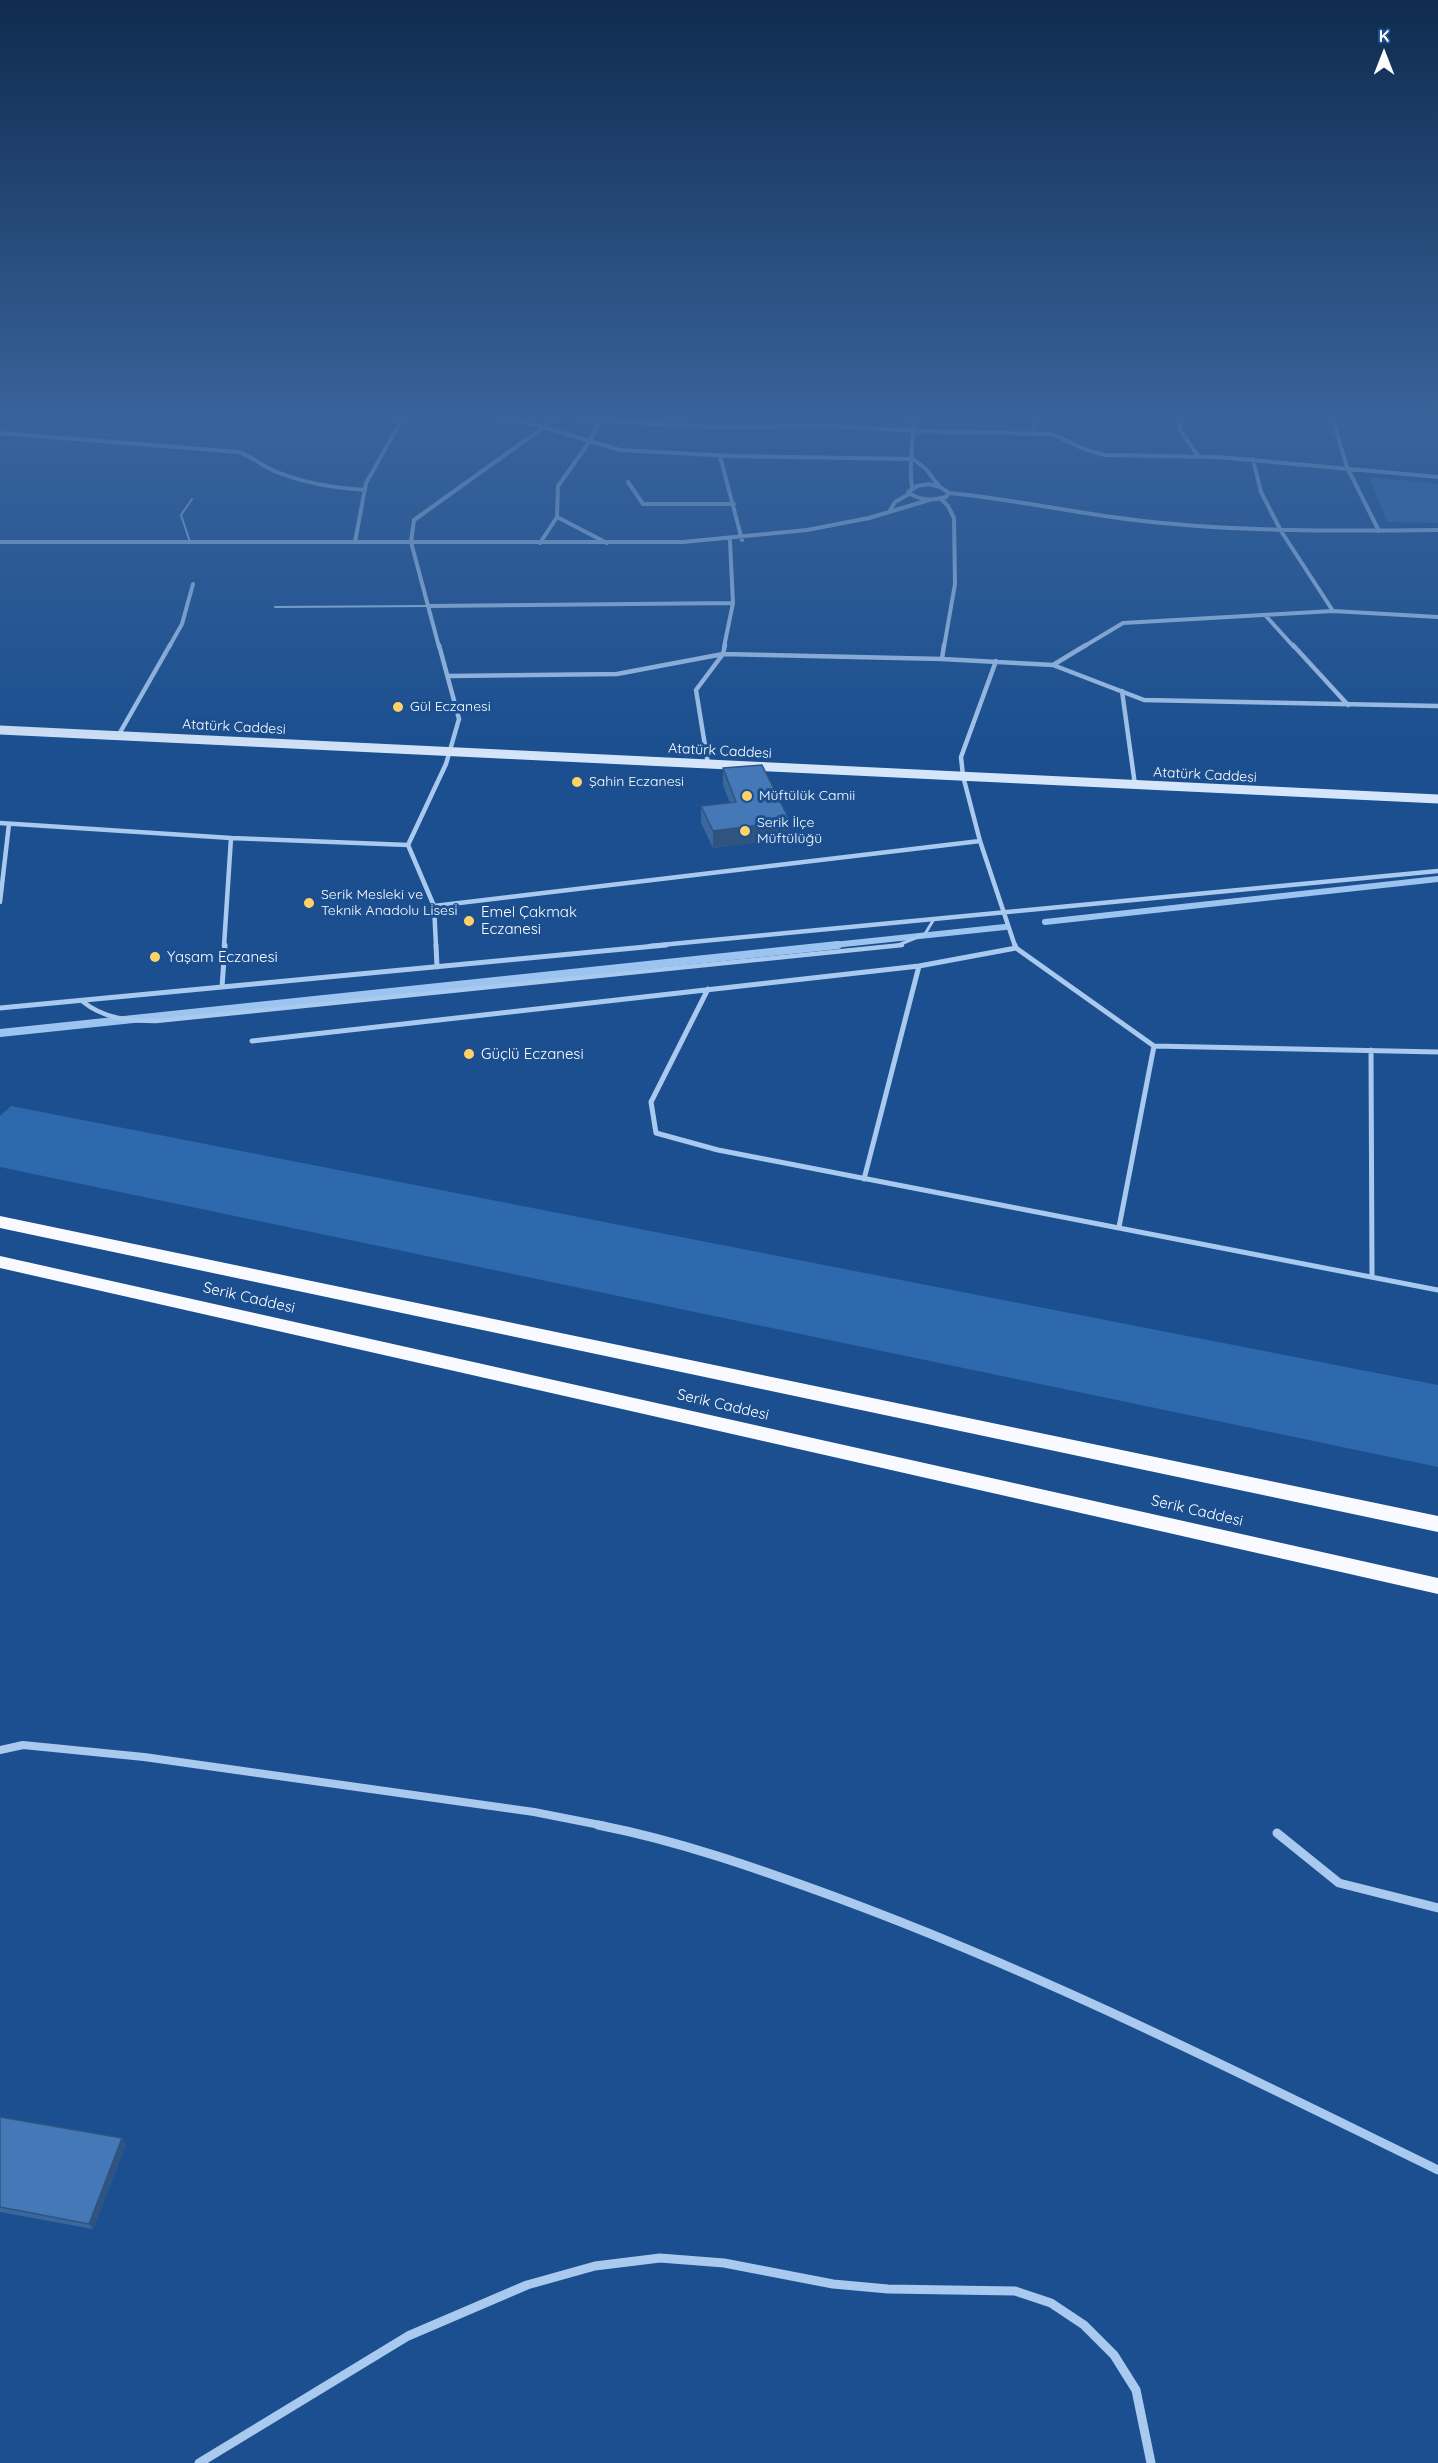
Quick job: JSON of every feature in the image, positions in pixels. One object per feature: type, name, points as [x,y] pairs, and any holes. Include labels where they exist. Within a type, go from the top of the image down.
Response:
[{"type":"highway","points":[[0,1210],[54,1234]]},
{"type":"highway","name":"Serik Caddesi","points":[[0,1222],[1438,1524]]},
{"type":"highway","name":"Serik Caddesi","points":[[0,1262],[1438,1586]]},
{"type":"highway","points":[[0,1268],[27,1268]]},
{"type":"main road","name":"Atatürk Caddesi","points":[[0,730],[1438,799]]},
{"type":"street","points":[[355,542],[358,529]]},
{"type":"street","points":[[413,529],[411,542],[459,719],[451,751],[408,845],[434,906],[437,967]]},
{"type":"street","points":[[540,543],[549,529]]},
{"type":"street","points":[[579,529],[609,544]]},
{"type":"street","points":[[740,529],[742,540]]},
{"type":"street","points":[[0,542],[609,544],[730,541],[817,529]]},
{"type":"street","points":[[942,659],[955,584],[954,529]]},
{"type":"street","points":[[1255,529],[1281,531],[1438,530]]},
{"type":"street","points":[[1281,531],[1333,611]]},
{"type":"street","points":[[708,764],[696,690],[723,654],[733,603],[730,541]]},
{"type":"street","points":[[118,736],[182,624],[194,584]]},
{"type":"street","points":[[428,606],[733,603]]},
{"type":"street","points":[[1053,665],[1123,623],[1333,611],[1438,617]]},
{"type":"street","points":[[1265,615],[1348,705]]},
{"type":"street","points":[[448,676],[616,674],[723,654],[942,659],[1053,665],[1144,700],[1438,706]]},
{"type":"street","points":[[996,661],[961,757],[963,776],[980,841],[1006,912],[1016,948],[1154,1046],[1438,1052]]},
{"type":"street","points":[[1122,691],[1135,785]]},
{"type":"street","points":[[0,823],[231,838],[408,845]]},
{"type":"street","points":[[0,902],[9,824]]},
{"type":"street","points":[[222,987],[231,838]]},
{"type":"street","points":[[434,906],[980,841]]},
{"type":"street","points":[[0,1008],[1438,871]]},
{"type":"street","points":[[252,1041],[919,966],[1016,948]]},
{"type":"street","points":[[864,1179],[919,966]]},
{"type":"street","points":[[708,988],[651,1102],[656,1133],[718,1150],[1372,1275],[1438,1290]]},
{"type":"street","points":[[1119,1227],[1154,1046]]},
{"type":"street","points":[[1371,1050],[1372,1275]]},
{"type":"street","points":[[0,1750],[23,1745],[144,1757],[534,1812],[650,1836],[750,1866],[922,1929],[1136,2023],[1438,2170]]},
{"type":"street","points":[[1277,1833],[1339,1883],[1438,1908]]},
{"type":"street","points":[[199,2463],[408,2336],[527,2285],[595,2266],[660,2258],[724,2263],[833,2284],[888,2289],[1015,2291],[1051,2303],[1084,2325],[1114,2355],[1136,2390],[1152,2463]]},
{"type":"lane","points":[[186,529],[190,542]]},
{"type":"lane","points":[[275,607],[428,606]]},
{"type":"lane","points":[[82,1001],[96,1011],[120,1019],[156,1021],[897,946],[925,935],[933,925],[934,919]]},
{"type":"shaded area","points":[[11,1106],[1438,1385],[1438,1467],[0,1167],[0,1116]]},
{"type":"building","points":[[762,765],[790,821],[713,831],[701,806],[736,802],[723,768]]},
{"type":"building","points":[[0,2117],[122,2138],[89,2224],[0,2207]]},
{"type":"waterway","points":[[1045,922],[1438,879]]},
{"type":"waterway","points":[[824,946],[1005,927]]},
{"type":"waterway","points":[[0,1033],[838,945]]},
{"type":"place","name":"Gül Eczanesi","points":[[398,707]]},
{"type":"place","name":"Şahin Eczanesi","points":[[577,782]]},
{"type":"place","name":"Müftülük Camii","points":[[747,796]]},
{"type":"place","name":"Serik İlçe Müftülüğü","points":[[745,831]]},
{"type":"place","name":"Serik Mesleki ve Teknik Anadolu Lisesi","points":[[309,903]]},
{"type":"place","name":"Emel Çakmak Eczanesi","points":[[469,921]]},
{"type":"place","name":"Yaşam Eczanesi","points":[[155,957]]},
{"type":"place","name":"Güçlü Eczanesi","points":[[469,1054]]}]
